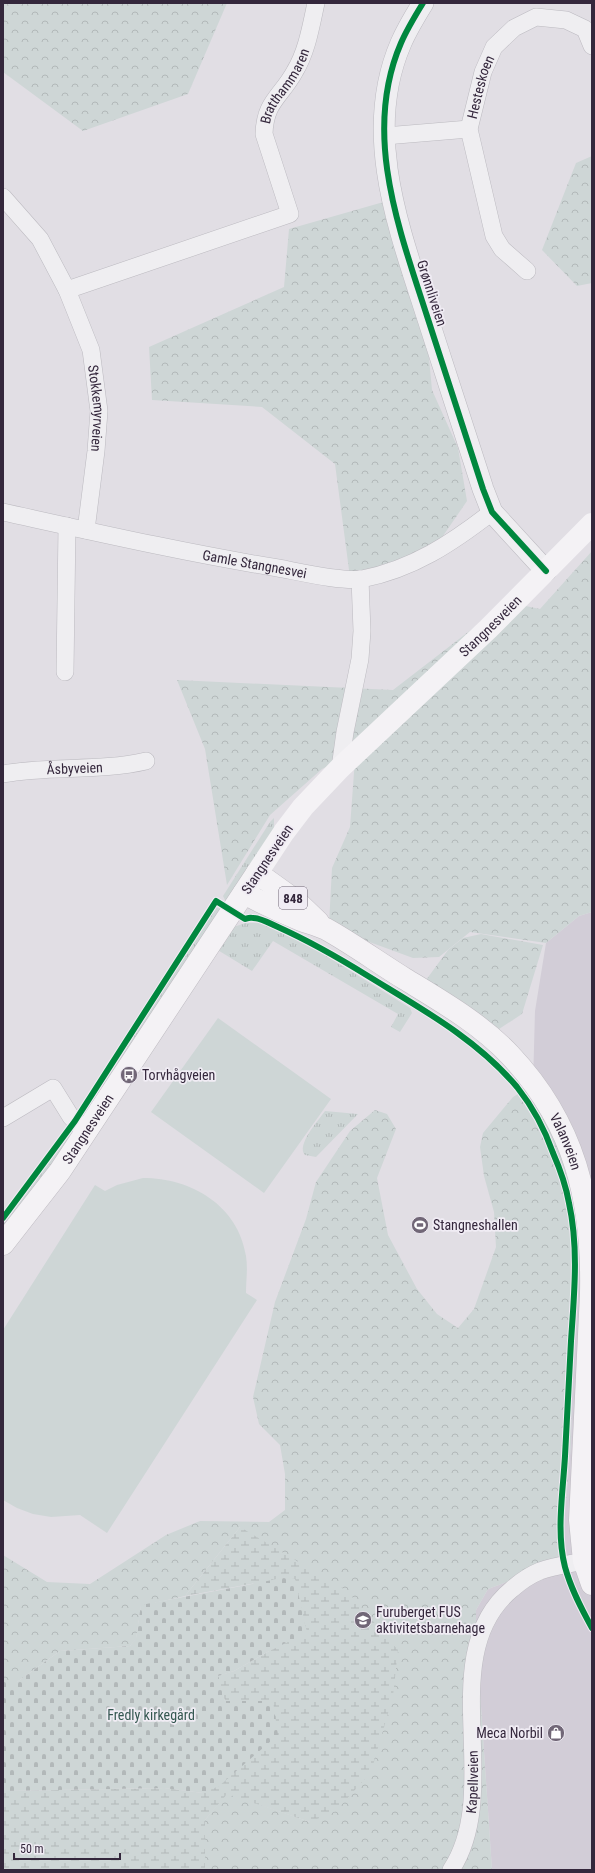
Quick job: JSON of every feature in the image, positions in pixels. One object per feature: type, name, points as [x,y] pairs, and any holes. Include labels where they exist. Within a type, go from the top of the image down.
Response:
[{"type":"main road","name":"Stangnesveien","points":[[3,1244],[60,1171],[284,832],[303,807],[340,768],[488,629],[592,524]]},
{"type":"main road","name":"Valanveien","points":[[256,874],[296,901],[325,929]]},
{"type":"main road","name":"Valanveien","points":[[244,893],[271,907],[325,929],[473,1023],[510,1054],[530,1078],[548,1105],[564,1134],[577,1166],[585,1197],[590,1229],[592,1261],[580,1520],[584,1561],[592,1584]]},
{"type":"street","name":"Bratthammaren","points":[[67,290],[290,214],[264,134],[265,120],[268,110],[296,71],[310,32],[316,3]]},
{"type":"street","name":"Grønnliveien","points":[[423,3],[401,42],[390,76],[386,101],[384,136],[387,174],[398,225],[483,489],[492,512],[546,571]]},
{"type":"street","name":"Hesteskoen","points":[[528,271],[502,249],[494,236],[469,129],[483,72],[494,46],[514,28],[536,17],[566,20],[584,29],[592,46]]},
{"type":"street","name":"Hesteskoen","points":[[384,136],[469,129]]},
{"type":"street","name":"Stokkemyrveien","points":[[5,203],[40,239],[67,290],[91,350],[99,410],[96,451],[86,530]]},
{"type":"street","name":"Gamle Stangnesvei","points":[[3,512],[267,566],[330,577],[360,579],[393,572],[422,559],[456,540],[492,512]]},
{"type":"street","points":[[65,672],[67,526]]},
{"type":"street","points":[[340,768],[345,732],[360,659],[362,631],[360,579]]},
{"type":"street","name":"Åsbyveien","points":[[3,774],[43,770],[124,766],[146,761]]},
{"type":"street","points":[[3,1118],[53,1088],[72,1117],[86,1132]]},
{"type":"street","name":"Kapellveien","points":[[451,1870],[457,1861],[471,1815],[473,1788],[472,1698],[474,1663],[478,1642],[486,1619],[503,1596],[520,1582],[540,1572],[584,1561]]},
{"type":"shaded area","points":[[592,912],[592,1870],[492,1870],[476,1632],[476,1610],[488,1589],[536,1571],[556,1569],[565,1513],[571,1444],[574,1297],[572,1231],[566,1165],[533,1085],[535,1011],[546,943],[579,916]]},
{"type":"green space","points":[[3,3],[227,3],[188,94],[83,131],[3,72]]},
{"type":"green space","points":[[592,156],[592,283],[577,286],[542,250],[576,163]]},
{"type":"green space","points":[[387,201],[427,337],[432,390],[458,448],[467,501],[434,549],[351,585],[335,464],[262,407],[152,400],[149,347],[284,287],[289,229]]},
{"type":"green space","points":[[592,551],[592,912],[579,916],[546,943],[470,932],[439,957],[413,958],[334,929],[329,924],[332,868],[350,827],[355,759],[344,758],[322,769],[270,815],[227,885],[205,749],[177,680],[393,690],[507,602],[540,609]]},
{"type":"green space","points":[[274,818],[274,830],[227,901],[225,900],[223,896]]},
{"type":"green space","points":[[216,907],[220,909],[104,1087],[103,1082]]},
{"type":"green space","points":[[246,923],[259,923],[309,945],[410,1008],[412,1013],[400,1032],[391,1027],[398,1014],[273,941],[252,971],[216,949],[230,928]]},
{"type":"green space","points":[[481,934],[543,945],[522,1014],[499,1029],[464,1003],[426,980],[448,950],[463,938]]},
{"type":"green space","points":[[218,1018],[331,1099],[264,1193],[151,1112]]},
{"type":"green space","points":[[533,1085],[566,1165],[572,1231],[574,1297],[571,1444],[565,1513],[556,1569],[536,1571],[488,1589],[476,1610],[476,1632],[492,1870],[205,1870],[205,1820],[227,1793],[310,1822],[240,1527],[185,1596],[141,1606],[136,1639],[130,1646],[60,1651],[17,1682],[3,1682],[3,1555],[47,1582],[90,1584],[166,1535],[200,1521],[269,1522],[285,1510],[285,1474],[280,1445],[259,1424],[253,1397],[275,1302],[306,1219],[316,1182],[350,1131],[375,1110],[387,1114],[396,1129],[377,1178],[388,1235],[417,1289],[437,1314],[458,1328],[474,1309],[496,1247],[494,1212],[484,1176],[480,1147],[483,1133],[513,1097]]},
{"type":"green space","points":[[325,1111],[358,1114],[316,1157],[305,1155],[303,1145],[309,1133]]},
{"type":"green space","points":[[70,1134],[70,1138],[3,1232],[3,1223]]},
{"type":"green space","points":[[143,1178],[161,1179],[195,1189],[210,1198],[223,1209],[233,1222],[241,1238],[246,1256],[246,1293],[257,1300],[107,1533],[80,1515],[51,1517],[33,1514],[17,1508],[3,1500],[3,1330],[95,1185],[105,1191],[117,1185]]},
{"type":"green space","points":[[240,1527],[347,1591],[398,1650],[393,1696],[371,1772],[336,1811],[310,1822],[227,1794],[205,1820],[205,1870],[3,1870],[3,1791],[165,1788],[203,1793],[225,1701],[217,1676],[234,1671],[271,1650],[307,1633],[295,1579],[283,1578],[185,1596]]},
{"type":"green space","name":"Fredly kirkegård","points":[[283,1578],[295,1579],[307,1633],[271,1650],[234,1671],[218,1676],[225,1701],[273,1701],[278,1735],[219,1786],[203,1793],[164,1788],[3,1791],[3,1682],[17,1682],[60,1651],[130,1646],[136,1638],[141,1605]]},
{"type":"cycle path","points":[[423,3],[401,43],[390,77],[385,111],[385,146],[389,181],[396,215],[416,283],[483,489],[492,512],[546,571]]},
{"type":"cycle path","points":[[3,1218],[75,1121],[216,901],[245,919],[256,918],[263,920],[290,932],[335,956],[408,1000],[466,1039],[501,1070],[523,1094],[538,1118],[560,1171],[566,1190],[574,1237],[575,1272],[561,1512],[561,1540],[562,1554],[570,1583],[592,1628]]},
{"type":"place","name":"Torvhågveien","points":[[129,1075]]},
{"type":"place","name":"Stangneshallen","points":[[420,1225]]},
{"type":"place","name":"Furuberget FUS aktivitetsbarnehage","points":[[363,1620]]},
{"type":"place","name":"Meca Norbil","points":[[556,1733]]}]
